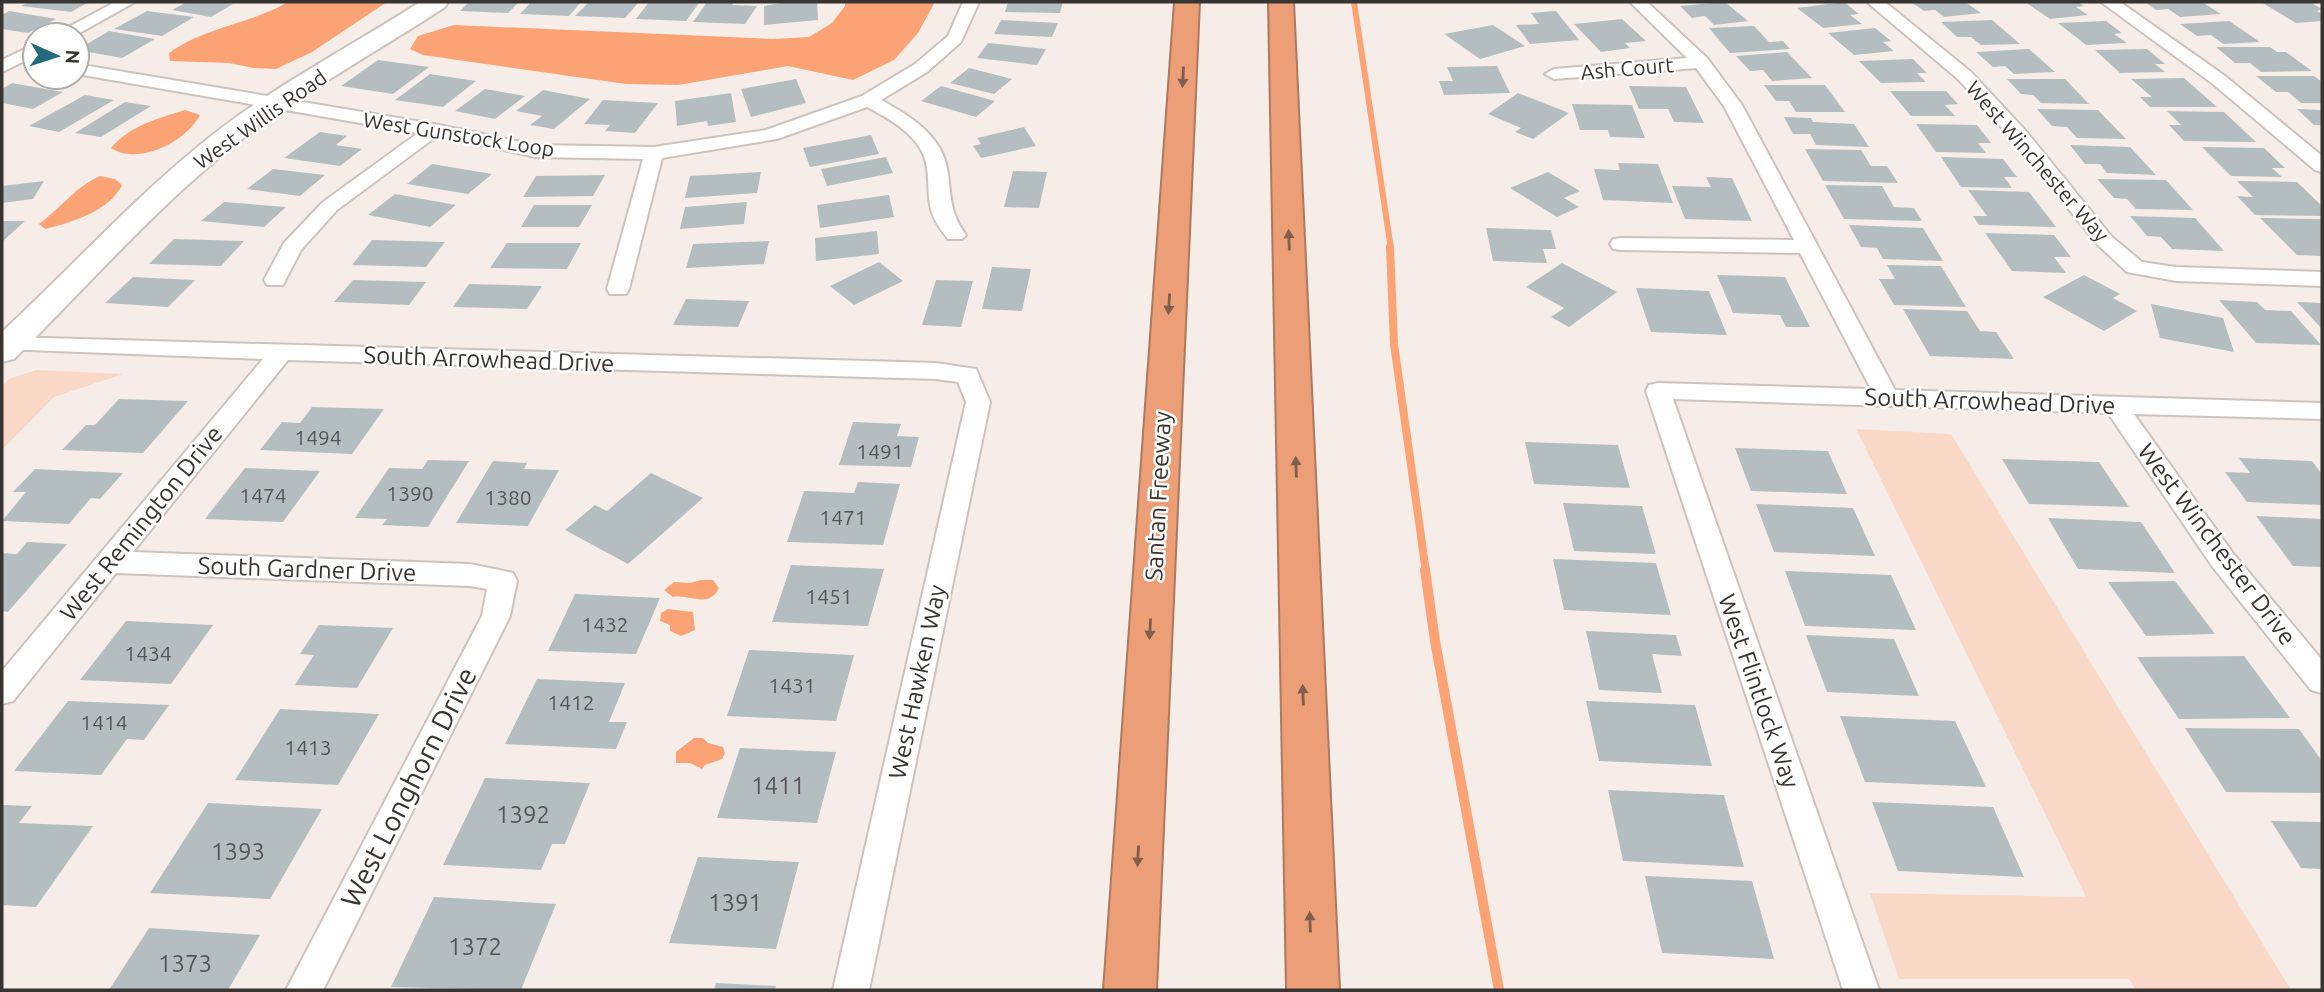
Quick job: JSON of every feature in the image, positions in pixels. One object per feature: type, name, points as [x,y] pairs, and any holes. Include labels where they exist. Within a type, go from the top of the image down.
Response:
[{"type":"highway","points":[[1281,2],[1312,990]]},
{"type":"highway","points":[[1283,51],[1290,2]]},
{"type":"highway","name":"Santan Freeway","points":[[1128,990],[1135,919],[1187,4]]},
{"type":"street","points":[[90,21],[127,2]]},
{"type":"street","name":"West Willis Road","points":[[6,347],[179,177],[226,138],[274,104],[436,2]]},
{"type":"street","name":"West Gunstock Loop","points":[[91,71],[433,130],[536,151],[654,153],[769,135],[868,100],[921,68],[955,38],[971,2]]},
{"type":"street","points":[[1638,2],[1701,62],[1733,105],[1887,397]]},
{"type":"street","name":"West Winchester Way","points":[[1875,2],[1965,76],[2018,134],[2105,241],[2136,267],[2176,274],[2322,279]]},
{"type":"street","points":[[2109,2],[2197,61],[2285,132],[2322,166]]},
{"type":"street","name":"Ash Court","points":[[1554,74],[1701,62]]},
{"type":"street","points":[[868,100],[902,118],[923,141],[936,164],[940,215],[955,235]]},
{"type":"street","points":[[275,280],[292,248],[330,206],[433,130]]},
{"type":"street","points":[[618,289],[654,153]]},
{"type":"street","points":[[1621,244],[1808,247]]},
{"type":"street","name":"South Arrowhead Drive","points":[[6,347],[936,371],[968,375]]},
{"type":"street","name":"West Remington Drive","points":[[2,692],[281,353]]},
{"type":"street","name":"West Hawken Way","points":[[851,990],[978,402],[968,375]]},
{"type":"street","name":"South Arrowhead Drive","points":[[1658,391],[2322,411]]},
{"type":"street","name":"West Flintlock Way","points":[[1658,391],[1861,990]]},
{"type":"street","name":"West Winchester Drive","points":[[2115,405],[2222,559],[2322,681]]},
{"type":"street","name":"South Gardner Drive","points":[[110,562],[470,575],[503,581]]},
{"type":"street","name":"West Longhorn Drive","points":[[304,990],[496,615],[503,581]]},
{"type":"shaded area","points":[[288,2],[387,2],[312,52],[276,69],[229,63],[170,61],[169,53],[197,37],[258,16]]},
{"type":"shaded area","points":[[845,2],[935,2],[918,33],[894,60],[853,80],[788,66],[678,85],[626,84],[423,55],[410,49],[418,36],[454,25],[773,39],[809,37],[832,23],[845,6]]},
{"type":"shaded area","points":[[185,110],[200,115],[184,134],[173,142],[147,153],[122,153],[111,148],[135,128]]},
{"type":"shaded area","points":[[100,176],[115,179],[122,185],[108,202],[88,215],[66,223],[45,229],[39,224],[83,186]]},
{"type":"shaded area","points":[[36,370],[123,374],[54,397],[2,450],[2,386],[9,379]]},
{"type":"shaded area","points":[[1856,429],[1951,434],[2291,990],[2136,990],[2129,979],[1899,979],[1870,893],[2086,897]]},
{"type":"shaded area","points":[[713,580],[719,588],[710,598],[673,597],[664,590],[674,582],[690,583]]},
{"type":"shaded area","points":[[668,609],[693,612],[695,630],[681,636],[670,631],[670,625],[660,621],[661,613]]},
{"type":"shaded area","points":[[694,738],[703,738],[708,743],[723,747],[725,753],[722,759],[705,765],[702,769],[690,763],[676,763],[676,752]]},
{"type":"building","points":[[29,2],[89,2],[71,12],[21,6]]},
{"type":"building","points":[[187,2],[233,4],[211,17],[172,10]]},
{"type":"building","points":[[469,2],[519,2],[508,13],[460,11]]},
{"type":"building","points":[[531,2],[581,2],[569,16],[520,14]]},
{"type":"building","points":[[589,2],[639,2],[625,18],[575,16]]},
{"type":"building","points":[[649,2],[699,3],[686,21],[636,19]]},
{"type":"building","points":[[707,2],[735,2],[732,5],[757,6],[745,24],[693,22]]},
{"type":"building","points":[[787,2],[817,2],[818,20],[764,25],[764,6]]},
{"type":"building","points":[[1008,2],[1063,2],[1060,13],[1005,12]]},
{"type":"building","points":[[1725,2],[1748,21],[1714,25],[1705,16],[1692,18],[1680,6]]},
{"type":"building","points":[[1844,2],[1859,14],[1850,15],[1862,24],[1823,28],[1797,8]]},
{"type":"building","points":[[1911,2],[1965,2],[1981,13],[1944,17],[1935,10],[1924,11]]},
{"type":"building","points":[[2025,2],[2078,2],[2084,6],[2076,7],[2088,15],[2050,19]]},
{"type":"building","points":[[2145,2],[2202,2],[2221,14],[2180,17],[2168,9],[2156,10]]},
{"type":"building","points":[[2261,2],[2310,2],[2322,9],[2317,11],[2322,14],[2322,21],[2296,23]]},
{"type":"building","points":[[9,11],[56,19],[21,21],[21,32],[2,29],[2,15]]},
{"type":"building","points":[[147,11],[194,17],[162,36],[114,29]]},
{"type":"building","points":[[1556,11],[1579,40],[1530,44],[1516,25],[1539,24],[1531,13]]},
{"type":"building","points":[[1622,19],[1646,41],[1625,43],[1630,48],[1601,52],[1574,24]]},
{"type":"building","points":[[1001,20],[1058,23],[1052,37],[994,34]]},
{"type":"building","points":[[1992,20],[2020,44],[1981,45],[1971,37],[1957,37],[1941,22]]},
{"type":"building","points":[[2106,21],[2122,33],[2114,34],[2127,43],[2086,45],[2058,23]]},
{"type":"building","points":[[2229,21],[2260,42],[2223,44],[2211,35],[2197,36],[2180,24]]},
{"type":"building","points":[[1493,25],[1525,46],[1480,59],[1444,34]]},
{"type":"building","points":[[1754,26],[1769,42],[1783,41],[1790,49],[1730,53],[1709,28]]},
{"type":"building","points":[[1875,28],[1891,41],[1883,42],[1894,51],[1854,55],[1828,33]]},
{"type":"building","points":[[109,31],[155,39],[122,58],[91,52],[91,42]]},
{"type":"building","points":[[988,43],[1046,49],[1037,65],[977,58]]},
{"type":"building","points":[[2216,47],[2270,47],[2277,52],[2286,52],[2312,71],[2261,72],[2250,63],[2235,63]]},
{"type":"building","points":[[2029,49],[2055,72],[2014,74],[2005,66],[1993,67],[1976,52]]},
{"type":"building","points":[[2147,49],[2165,64],[2155,64],[2165,72],[2120,73],[2095,50]]},
{"type":"building","points":[[1787,52],[1812,78],[1772,81],[1763,70],[1750,71],[1736,56]]},
{"type":"building","points":[[1913,59],[1927,73],[1917,73],[1926,82],[1881,83],[1859,61]]},
{"type":"building","points":[[378,60],[429,67],[393,94],[341,86]]},
{"type":"building","points":[[1497,66],[1510,93],[1444,95],[1439,81],[1453,81],[1447,67]]},
{"type":"building","points":[[969,68],[1012,79],[994,94],[950,83]]},
{"type":"building","points":[[430,74],[476,81],[443,107],[395,100]]},
{"type":"building","points":[[2256,76],[2314,76],[2322,82],[2322,103],[2301,103],[2288,92],[2276,92]]},
{"type":"building","points":[[2184,78],[2217,107],[2150,107],[2140,97],[2152,97],[2131,79]]},
{"type":"building","points":[[796,79],[806,103],[751,117],[741,89]]},
{"type":"building","points":[[2007,79],[2065,79],[2089,104],[2041,103],[2033,95],[2021,94]]},
{"type":"building","points":[[12,83],[21,85],[21,91],[63,92],[33,109],[2,103],[2,89]]},
{"type":"building","points":[[1764,85],[1825,85],[1845,112],[1796,112],[1789,101],[1776,101]]},
{"type":"building","points":[[941,86],[995,101],[976,117],[921,101]]},
{"type":"building","points":[[1629,86],[1686,87],[1704,123],[1674,122],[1668,109],[1639,109]]},
{"type":"building","points":[[485,89],[525,96],[495,119],[455,111]]},
{"type":"building","points":[[543,90],[590,99],[554,129],[530,125],[542,116],[516,111]]},
{"type":"building","points":[[1890,91],[1946,91],[1958,104],[1945,105],[1955,116],[1911,116]]},
{"type":"building","points":[[731,93],[736,122],[708,126],[707,121],[677,126],[675,101]]},
{"type":"building","points":[[1518,93],[1569,113],[1533,139],[1515,132],[1521,128],[1488,114]]},
{"type":"building","points":[[85,95],[114,100],[59,132],[29,126]]},
{"type":"building","points":[[603,100],[658,103],[635,133],[605,131],[610,125],[584,124]]},
{"type":"building","points":[[125,102],[151,106],[101,137],[75,133]]},
{"type":"building","points":[[1572,104],[1632,105],[1645,138],[1610,137],[1608,130],[1580,130]]},
{"type":"building","points":[[2037,109],[2098,110],[2126,139],[2077,138],[2067,127],[2052,126]]},
{"type":"building","points":[[2297,109],[2322,110],[2322,125],[2314,125]]},
{"type":"building","points":[[2167,111],[2224,112],[2256,142],[2184,141],[2169,125],[2181,125]]},
{"type":"building","points":[[1784,117],[1854,124],[1869,147],[1816,145],[1810,134],[1793,134]]},
{"type":"building","points":[[1916,124],[1977,125],[1991,143],[1978,143],[1986,153],[1936,152]]},
{"type":"building","points":[[1024,127],[1036,146],[981,158],[973,146],[981,144],[977,138]]},
{"type":"building","points":[[320,132],[347,136],[336,145],[362,149],[340,166],[284,158]]},
{"type":"building","points":[[871,135],[879,154],[810,167],[803,148]]},
{"type":"building","points":[[2070,145],[2130,147],[2156,175],[2107,173],[2100,164],[2085,164]]},
{"type":"building","points":[[2202,147],[2264,148],[2285,168],[2272,168],[2282,177],[2231,176]]},
{"type":"building","points":[[1805,149],[1861,150],[1871,166],[1887,166],[1898,183],[1823,181]]},
{"type":"building","points":[[886,157],[893,173],[827,186],[821,169]]},
{"type":"building","points":[[1941,157],[2003,159],[2017,177],[2004,177],[2012,188],[1961,187]]},
{"type":"building","points":[[1618,163],[1658,164],[1673,203],[1603,200],[1594,169],[1620,170]]},
{"type":"building","points":[[432,164],[492,174],[468,194],[407,184]]},
{"type":"building","points":[[273,169],[325,175],[300,196],[247,189]]},
{"type":"building","points":[[1013,171],[1047,172],[1039,208],[1004,207]]},
{"type":"building","points":[[761,172],[757,193],[685,198],[690,176]]},
{"type":"building","points":[[1548,172],[1580,191],[1564,198],[1579,207],[1557,217],[1510,188]]},
{"type":"building","points":[[605,175],[593,196],[523,197],[536,176]]},
{"type":"building","points":[[1706,177],[1732,178],[1752,221],[1685,219],[1672,186],[1711,187]]},
{"type":"building","points":[[2097,179],[2166,180],[2193,210],[2136,209],[2127,199],[2114,198]]},
{"type":"building","points":[[44,181],[33,199],[2,203],[2,186]]},
{"type":"building","points":[[2237,181],[2297,182],[2322,206],[2322,216],[2255,215],[2237,196],[2253,197]]},
{"type":"building","points":[[1825,185],[1882,186],[1894,207],[1914,208],[1922,221],[1844,219]]},
{"type":"building","points":[[1968,190],[2029,192],[2056,227],[1979,225],[1973,216],[1987,216]]},
{"type":"building","points":[[395,194],[456,205],[430,227],[368,215]]},
{"type":"building","points":[[889,195],[894,217],[820,228],[817,205]]},
{"type":"building","points":[[224,202],[286,207],[264,227],[201,221]]},
{"type":"building","points":[[747,202],[744,224],[680,229],[685,207]]},
{"type":"building","points":[[534,205],[592,205],[579,227],[521,227]]},
{"type":"building","points":[[2130,216],[2195,218],[2224,251],[2172,249],[2161,237],[2147,236]]},
{"type":"building","points":[[2260,218],[2322,219],[2322,256],[2297,255]]},
{"type":"building","points":[[2,221],[25,221],[2,242]]},
{"type":"building","points":[[1849,225],[1923,228],[1943,261],[1883,259],[1877,248],[1861,247]]},
{"type":"building","points":[[1486,228],[1551,230],[1556,249],[1543,249],[1547,263],[1493,261]]},
{"type":"building","points":[[877,231],[879,254],[816,261],[815,238]]},
{"type":"building","points":[[1985,233],[2054,235],[2071,257],[2054,257],[2066,273],[2012,271]]},
{"type":"building","points":[[174,239],[244,241],[221,266],[149,264]]},
{"type":"building","points":[[372,240],[445,242],[426,267],[352,265]]},
{"type":"building","points":[[769,241],[764,264],[686,268],[693,244]]},
{"type":"building","points":[[507,243],[581,243],[567,269],[490,268]]},
{"type":"building","points":[[879,262],[903,281],[854,305],[830,286]]},
{"type":"building","points":[[1562,263],[1617,292],[1569,327],[1551,317],[1564,308],[1526,287]]},
{"type":"building","points":[[1887,265],[1941,266],[1966,307],[1894,305],[1879,279],[1895,279]]},
{"type":"building","points":[[992,267],[1031,269],[1022,311],[982,309]]},
{"type":"building","points":[[1717,275],[1785,277],[1810,327],[1786,327],[1780,315],[1733,313]]},
{"type":"building","points":[[2084,275],[2120,294],[2113,298],[2137,311],[2104,331],[2043,297]]},
{"type":"building","points":[[133,277],[195,280],[168,307],[105,303]]},
{"type":"building","points":[[353,280],[426,282],[409,305],[334,302]]},
{"type":"building","points":[[936,280],[973,281],[961,327],[922,325]]},
{"type":"building","points":[[469,284],[542,286],[527,309],[453,307]]},
{"type":"building","points":[[1636,288],[1709,291],[1727,335],[1651,332]]},
{"type":"building","points":[[686,299],[749,301],[738,327],[673,325]]},
{"type":"building","points":[[2219,300],[2257,302],[2265,310],[2291,311],[2321,345],[2256,343]]},
{"type":"building","points":[[2297,302],[2322,303],[2322,329]]},
{"type":"building","points":[[2151,304],[2223,318],[2234,352],[2160,338]]},
{"type":"building","points":[[1903,309],[1967,311],[1980,331],[1996,332],[2014,359],[1930,356]]},
{"type":"building","points":[[119,399],[188,401],[143,453],[62,450],[86,425],[95,425]]},
{"type":"building","points":[[312,407],[384,409],[352,454],[260,450],[282,422],[300,423]]},
{"type":"building","points":[[853,422],[901,424],[897,436],[919,437],[911,467],[839,465]]},
{"type":"building","points":[[1525,442],[1618,445],[1630,488],[1534,484]]},
{"type":"building","points":[[1735,448],[1828,451],[1847,494],[1751,491]]},
{"type":"building","points":[[2239,458],[2312,461],[2322,474],[2322,505],[2247,502],[2225,472],[2250,473]]},
{"type":"building","points":[[2002,459],[2099,462],[2129,507],[2029,504]]},
{"type":"building","points":[[428,460],[469,461],[428,527],[382,525],[387,519],[355,518],[389,468],[422,469]]},
{"type":"building","points":[[493,461],[527,463],[524,469],[559,470],[528,526],[456,523]]},
{"type":"building","points":[[245,468],[320,471],[283,522],[205,519]]},
{"type":"building","points":[[35,469],[123,473],[100,499],[91,498],[69,524],[2,521],[26,492],[13,492]]},
{"type":"building","points":[[651,473],[703,498],[628,564],[565,530],[595,505],[607,511]]},
{"type":"building","points":[[858,482],[900,484],[883,545],[787,542],[804,491],[854,493]]},
{"type":"building","points":[[1563,503],[1642,506],[1656,554],[1574,551]]},
{"type":"building","points":[[1756,504],[1853,508],[1875,556],[1774,552]]},
{"type":"building","points":[[2256,516],[2322,519],[2322,567],[2293,566]]},
{"type":"building","points":[[2048,518],[2141,522],[2175,573],[2078,569]]},
{"type":"building","points":[[27,542],[67,544],[8,612],[2,611],[2,553],[17,554]]},
{"type":"building","points":[[1553,559],[1656,563],[1671,615],[1564,610]]},
{"type":"building","points":[[791,565],[884,569],[868,626],[772,622]]},
{"type":"building","points":[[1785,571],[1891,575],[1916,630],[1805,626]]},
{"type":"building","points":[[2175,581],[2215,634],[2146,636],[2108,582]]},
{"type":"building","points":[[575,594],[660,598],[636,654],[548,651]]},
{"type":"building","points":[[126,621],[213,625],[171,684],[80,680]]},
{"type":"building","points":[[319,625],[393,628],[357,688],[295,685],[314,655],[300,654]]},
{"type":"building","points":[[1586,631],[1676,635],[1682,656],[1652,654],[1662,693],[1599,690]]},
{"type":"building","points":[[1806,635],[1894,639],[1919,696],[1827,692]]},
{"type":"building","points":[[749,650],[854,655],[836,721],[727,716]]},
{"type":"building","points":[[2244,656],[2290,718],[2179,719],[2137,657]]},
{"type":"building","points":[[537,679],[625,683],[609,722],[627,722],[616,749],[505,744]]},
{"type":"building","points":[[68,701],[169,705],[144,740],[127,739],[101,775],[14,771]]},
{"type":"building","points":[[1586,701],[1695,705],[1712,766],[1599,761]]},
{"type":"building","points":[[280,709],[379,714],[338,785],[235,780]]},
{"type":"building","points":[[1840,716],[1955,721],[1986,787],[1865,782]]},
{"type":"building","points":[[2185,728],[2299,729],[2322,761],[2322,793],[2226,792]]},
{"type":"building","points":[[740,748],[836,752],[817,823],[717,818]]},
{"type":"building","points":[[485,778],[590,783],[565,844],[552,844],[541,870],[443,865]]},
{"type":"building","points":[[1608,790],[1724,795],[1744,867],[1623,861]]},
{"type":"building","points":[[1872,802],[1993,807],[2024,877],[1898,871]]},
{"type":"building","points":[[208,803],[322,809],[270,899],[150,893]]},
{"type":"building","points":[[2,805],[32,806],[19,823],[93,826],[36,907],[2,905]]},
{"type":"building","points":[[2271,821],[2322,822],[2322,869],[2301,868]]},
{"type":"building","points":[[698,857],[799,862],[776,949],[669,943]]},
{"type":"building","points":[[1645,876],[1752,881],[1774,959],[1662,953]]},
{"type":"building","points":[[434,897],[556,904],[521,990],[391,987]]},
{"type":"building","points":[[149,928],[260,935],[228,990],[109,990]]},
{"type":"building","points":[[716,983],[776,986],[775,990],[714,990]]},
{"type":"waterway","points":[[1354,2],[1391,249]]},
{"type":"waterway","points":[[1390,247],[1394,344],[1426,572]]},
{"type":"waterway","points":[[1425,570],[1435,641],[1499,990]]}]
